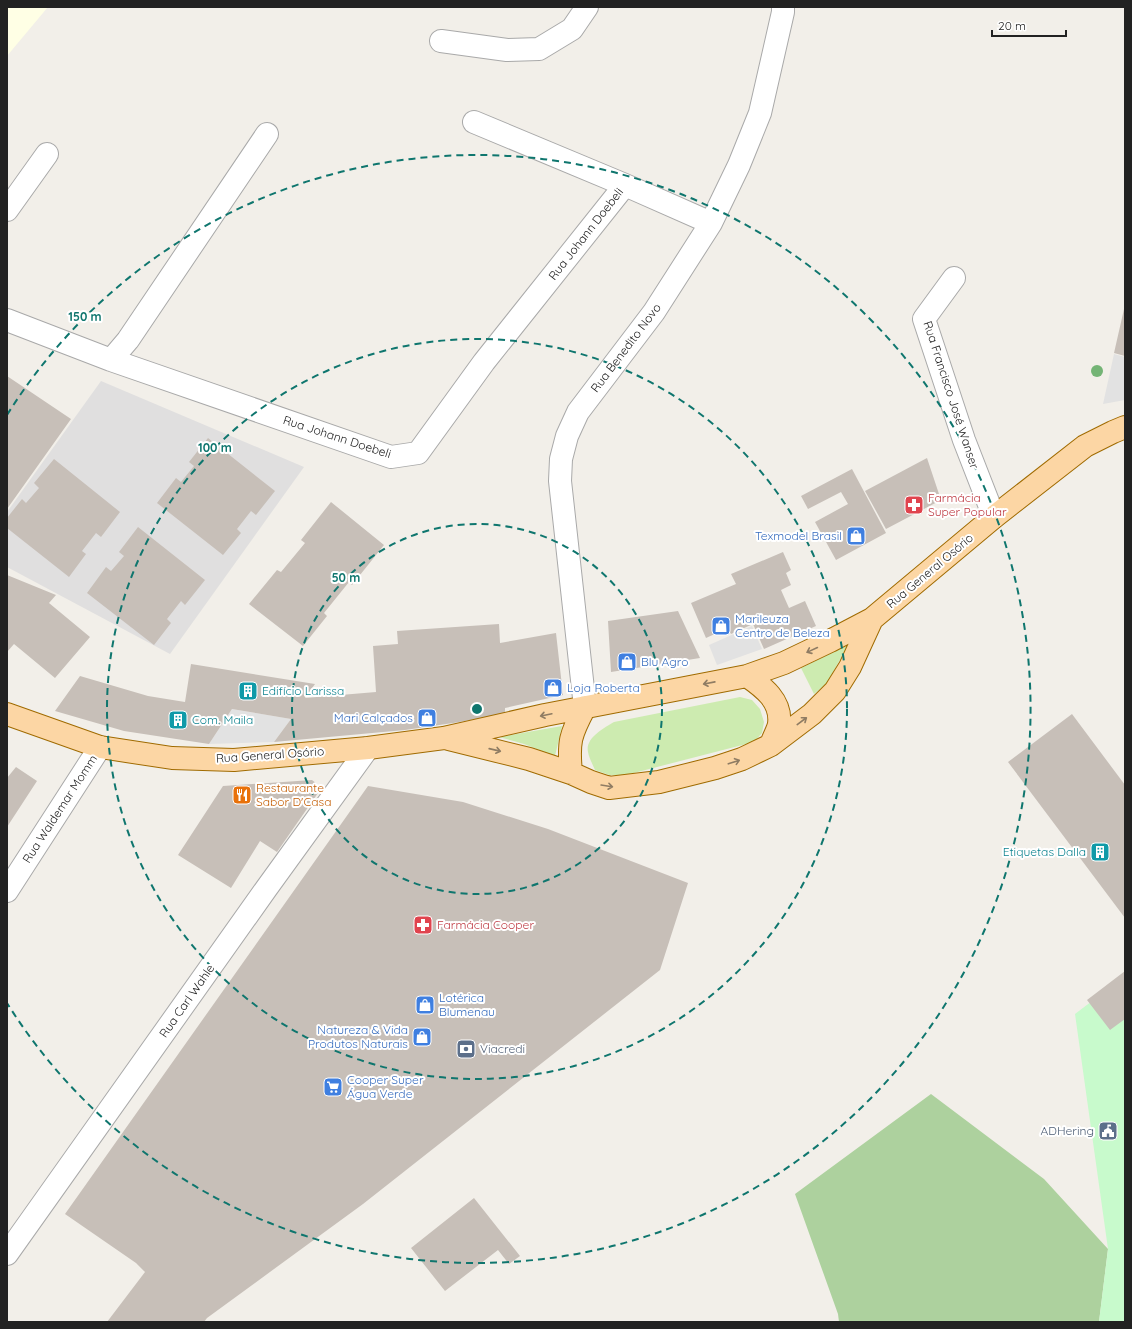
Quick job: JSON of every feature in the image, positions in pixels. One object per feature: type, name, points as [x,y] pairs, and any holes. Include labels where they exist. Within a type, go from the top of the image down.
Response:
[{"type":"main road","name":"Rua General Osório","points":[[7,714],[56,733],[100,747],[172,758],[234,760],[368,748],[444,738],[585,707],[747,676],[784,663],[872,620],[994,517],[1085,446],[1125,427]]},
{"type":"main road","name":"Rua General Osório","points":[[444,738],[529,759],[610,788],[659,782],[715,768],[742,759],[771,745],[812,714],[835,691],[850,667],[872,620]]},
{"type":"main road","points":[[747,676],[764,688],[773,698],[779,710],[779,724],[771,745]]},
{"type":"main road","points":[[571,773],[569,746],[572,731],[585,707]]},
{"type":"street","points":[[441,41],[507,50],[539,48],[572,29],[587,7]]},
{"type":"street","name":"Rua Benedito Novo","points":[[585,707],[560,481],[561,459],[567,436],[578,412],[654,312],[711,223],[739,165],[760,113],[779,9]]},
{"type":"street","points":[[474,122],[625,185],[711,223]]},
{"type":"street","points":[[111,360],[128,340],[267,134]]},
{"type":"street","points":[[7,210],[48,154]]},
{"type":"street","name":"Rua Johann Doebeli","points":[[7,320],[111,360],[390,457],[418,453],[484,362],[625,185]]},
{"type":"street","name":"Rua Francisco José Wanser","points":[[954,278],[924,318],[964,440],[994,517]]},
{"type":"street","name":"Rua Waldemar Momm","points":[[7,891],[100,747]]},
{"type":"street","name":"Rua Carl Wahle","points":[[7,1254],[368,748]]},
{"type":"shaded area","points":[[7,7],[48,7],[7,56]]},
{"type":"shaded area","points":[[1114,354],[1125,357],[1125,400],[1103,404]]},
{"type":"shaded area","points":[[101,381],[304,467],[170,654],[7,567],[7,512]]},
{"type":"shaded area","points":[[752,626],[762,649],[717,665],[709,645]]},
{"type":"shaded area","points":[[232,709],[291,719],[274,742],[209,744]]},
{"type":"green space","points":[[848,645],[827,683],[814,694],[801,668]]},
{"type":"green space","points":[[740,697],[752,700],[760,709],[764,722],[762,733],[754,742],[626,775],[609,775],[595,770],[588,752],[589,742],[596,734],[614,722]]},
{"type":"green space","points":[[562,726],[555,756],[524,744],[499,737]]},
{"type":"green space","name":"ADHering","points":[[1125,976],[1125,1322],[1099,1322],[1108,1249],[1075,1014]]},
{"type":"green space","points":[[931,1094],[1044,1179],[1108,1249],[1099,1322],[839,1322],[838,1314],[795,1194]]},
{"type":"building","points":[[1125,309],[1125,356],[1114,353]]},
{"type":"building","points":[[7,376],[71,419],[7,509]]},
{"type":"building","points":[[208,438],[275,491],[256,515],[251,511],[237,529],[241,533],[223,555],[157,503],[176,478],[181,482],[194,466],[189,462]]},
{"type":"building","points":[[927,458],[941,500],[886,529],[865,491]]},
{"type":"building","points":[[54,459],[120,512],[101,537],[96,533],[82,551],[86,554],[69,577],[7,528],[7,518],[22,499],[26,503],[39,488],[34,483]]},
{"type":"building","points":[[852,469],[886,533],[836,560],[815,522],[848,504],[841,492],[808,509],[801,496]]},
{"type":"building","points":[[331,502],[384,545],[352,585],[349,582],[324,613],[327,616],[303,646],[249,604],[277,570],[281,572],[305,543],[301,540]]},
{"type":"building","points":[[138,527],[205,580],[185,605],[181,601],[167,619],[171,623],[154,645],[87,593],[106,567],[111,571],[124,556],[119,552]]},
{"type":"building","points":[[783,552],[791,570],[786,573],[791,585],[781,590],[789,608],[805,601],[816,626],[764,649],[753,624],[731,634],[728,628],[706,638],[691,603],[736,584],[731,574]]},
{"type":"building","points":[[7,575],[56,595],[49,603],[90,637],[55,678],[14,644],[7,652]]},
{"type":"building","points":[[678,611],[700,658],[611,672],[608,621]]},
{"type":"building","points":[[499,624],[500,643],[556,633],[563,695],[505,708],[505,714],[453,723],[405,730],[274,742],[291,719],[232,709],[209,744],[124,731],[55,711],[80,676],[148,696],[185,702],[191,664],[315,684],[305,698],[376,692],[373,646],[398,644],[397,631]]},
{"type":"building","name":"Etiquetas Dalla","points":[[1072,714],[1125,785],[1125,918],[1008,762]]},
{"type":"building","points":[[16,767],[37,781],[7,827],[7,778]]},
{"type":"building","points":[[312,780],[317,784],[318,793],[277,852],[260,841],[231,888],[178,855],[223,786]]},
{"type":"building","name":"Cooper Super Água Verde","points":[[368,786],[463,802],[548,829],[688,883],[660,970],[363,1204],[207,1318],[204,1322],[107,1322],[145,1272],[136,1263],[65,1214]]},
{"type":"building","points":[[1125,971],[1125,1019],[1110,1030],[1087,1000]]},
{"type":"building","points":[[474,1198],[520,1256],[509,1264],[498,1250],[445,1291],[411,1248]]},
{"type":"place","name":"Farmácia Super Popular","points":[[914,505]]},
{"type":"place","name":"Texmodel Brasil","points":[[856,536]]},
{"type":"place","name":"Marileuza Centro de Beleza","points":[[721,626]]},
{"type":"place","name":"Blu Agro","points":[[627,662]]},
{"type":"place","name":"Loja Roberta","points":[[553,688]]},
{"type":"place","name":"Edifício Larissa","points":[[248,691]]},
{"type":"place","name":"Mari Calçados","points":[[427,718]]},
{"type":"place","name":"Com. Maila","points":[[178,720]]},
{"type":"place","name":"Restaurante Sabor D'Casa","points":[[242,795]]},
{"type":"place","name":"Etiquetas Dalla","points":[[1100,852]]},
{"type":"place","name":"Farmácia Cooper","points":[[423,925]]},
{"type":"place","name":"Lotérica Blumenau","points":[[425,1005]]},
{"type":"place","name":"Natureza & Vida Produtos Naturais","points":[[422,1037]]},
{"type":"place","name":"Viacredi","points":[[466,1049]]},
{"type":"place","name":"Cooper Super Água Verde","points":[[333,1087]]},
{"type":"place","name":"ADHering","points":[[1108,1131]]}]
